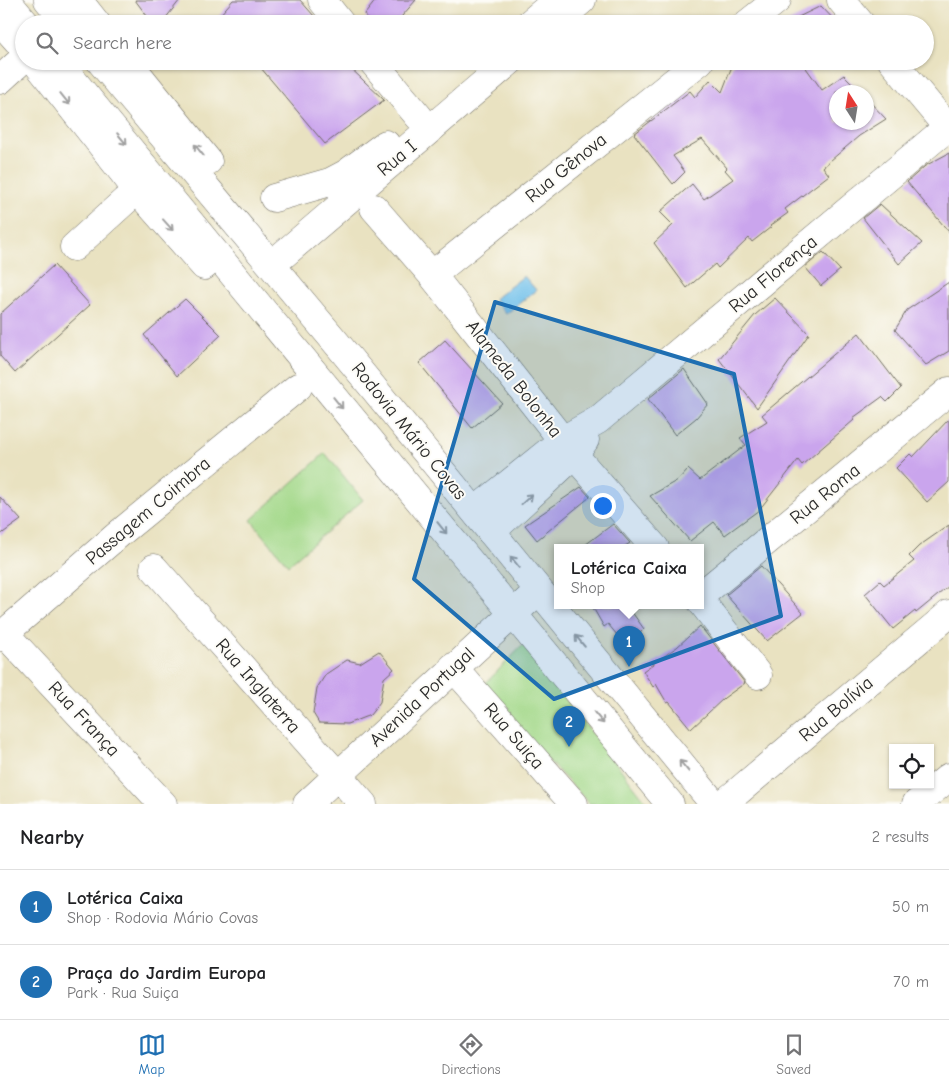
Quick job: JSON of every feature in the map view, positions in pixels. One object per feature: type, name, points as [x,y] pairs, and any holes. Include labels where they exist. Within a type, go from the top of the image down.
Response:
[{"type":"street","points":[[6,0],[18,15]]},
{"type":"street","points":[[48,0],[60,15]]},
{"type":"street","points":[[78,0],[90,15]]},
{"type":"street","points":[[322,0],[334,15]]},
{"type":"street","points":[[540,15],[557,0]]},
{"type":"street","points":[[564,15],[582,0]]},
{"type":"street","points":[[758,15],[777,0]]},
{"type":"street","points":[[841,0],[854,15]]},
{"type":"street","points":[[0,21],[15,38]]},
{"type":"street","points":[[0,80],[15,66]]},
{"type":"street","points":[[42,70],[137,190],[306,380]]},
{"type":"street","name":"Rodovia Mário Covas","points":[[64,70],[242,283],[306,380],[512,614],[670,804]]},
{"type":"street","name":"Rodovia Mário Covas","points":[[108,70],[276,259],[339,346],[714,804]]},
{"type":"street","points":[[134,70],[276,259]]},
{"type":"street","points":[[379,70],[418,117]]},
{"type":"street","points":[[274,198],[330,182],[347,173],[474,70]]},
{"type":"street","name":"Rua I","points":[[276,259],[499,70]]},
{"type":"street","name":"Rua Gênova","points":[[432,275],[689,70]]},
{"type":"street","points":[[900,70],[948,128]]},
{"type":"street","name":"Rua Florença","points":[[491,532],[569,448],[598,420],[948,128]]},
{"type":"street","points":[[74,247],[137,190]]},
{"type":"street","name":"Alameda Bolonha","points":[[374,208],[432,275],[569,448],[652,544]]},
{"type":"street","name":"Passagem Coimbra","points":[[2,635],[120,533],[306,380]]},
{"type":"street","name":"Rua Roma","points":[[704,593],[949,391]]},
{"type":"street","name":"Rua Florença","points":[[475,511],[569,448]]},
{"type":"street","name":"Rua Inglaterra","points":[[154,568],[363,804]]},
{"type":"street","name":"Avenida Portugal","points":[[307,804],[453,667],[538,591]]},
{"type":"street","points":[[704,605],[758,675]]},
{"type":"street","name":"Rua Bolívia","points":[[723,804],[949,614]]},
{"type":"street","name":"Rua França","points":[[2,635],[163,804]]},
{"type":"street","name":"Rua Suiça","points":[[453,667],[574,804]]},
{"type":"street","points":[[916,804],[949,777]]},
{"type":"highlighted area","points":[[495,302],[734,374],[781,616],[554,699],[414,579]]},
{"type":"green space","points":[[325,453],[363,500],[288,565],[251,520]]},
{"type":"green space","points":[[523,645],[648,804],[590,804],[480,689]]},
{"type":"water","points":[[524,276],[536,290],[506,314],[494,299]]},
{"type":"building","points":[[135,0],[180,0],[168,15],[146,15]]},
{"type":"building","points":[[233,0],[300,0],[313,15],[220,15]]},
{"type":"building","points":[[376,0],[416,0],[403,15],[365,14]]},
{"type":"building","points":[[821,6],[830,15],[802,15]]},
{"type":"building","points":[[263,70],[352,70],[384,100],[325,144]]},
{"type":"building","points":[[731,70],[808,70],[822,90],[829,85],[829,130],[869,130],[823,167],[829,175],[785,209],[788,213],[752,242],[749,238],[718,268],[715,264],[687,288],[654,243],[673,225],[660,212],[692,184],[704,199],[733,179],[725,170],[727,168],[702,139],[673,156],[685,172],[673,184],[634,134],[690,91],[695,97],[710,80],[722,92]]},
{"type":"building","points":[[844,75],[854,85],[829,85]]},
{"type":"building","points":[[874,106],[886,119],[874,127]]},
{"type":"building","points":[[949,153],[949,232],[907,182],[925,166]]},
{"type":"building","points":[[880,204],[922,243],[899,264],[863,218]]},
{"type":"building","points":[[823,252],[840,270],[821,286],[805,267]]},
{"type":"building","points":[[54,265],[90,305],[15,373],[0,356],[0,314]]},
{"type":"building","points":[[949,282],[949,351],[926,365],[895,330],[907,310]]},
{"type":"building","points":[[775,298],[809,334],[757,408],[719,359],[755,315]]},
{"type":"building","points":[[185,299],[221,335],[177,376],[144,335]]},
{"type":"building","points":[[859,333],[901,388],[887,402],[882,397],[853,418],[854,420],[802,465],[798,460],[759,510],[725,535],[714,522],[690,541],[650,496],[678,480],[688,469],[700,480],[746,445],[740,438],[767,421],[762,415]]},
{"type":"building","points":[[445,340],[502,403],[472,428],[419,363]]},
{"type":"building","points":[[684,369],[708,404],[696,418],[675,435],[648,399]]},
{"type":"building","points":[[949,419],[949,482],[927,502],[896,468],[910,454],[913,457]]},
{"type":"building","points":[[581,487],[590,497],[537,540],[525,525]]},
{"type":"building","points":[[0,497],[21,520],[0,535]]},
{"type":"building","points":[[613,524],[630,543],[628,544],[586,544]]},
{"type":"building","points":[[949,525],[949,586],[893,629],[865,594],[880,581],[884,585],[914,561],[909,556],[919,546]]},
{"type":"building","points":[[761,566],[803,613],[767,641],[726,595]]},
{"type":"building","points":[[594,609],[630,609],[644,629],[627,647],[608,624],[604,627]]},
{"type":"building","points":[[700,626],[745,683],[724,698],[691,729],[669,702],[667,703],[656,684],[653,687],[643,671],[677,647]]},
{"type":"building","points":[[379,651],[394,669],[384,678],[380,702],[370,715],[347,724],[319,723],[313,713],[317,688],[326,674],[347,660],[360,663]]},
{"type":"place","name":"Lotérica Caixa","points":[[629,667]]},
{"type":"place","name":"Praça do Jardim Europa","points":[[569,747]]}]
